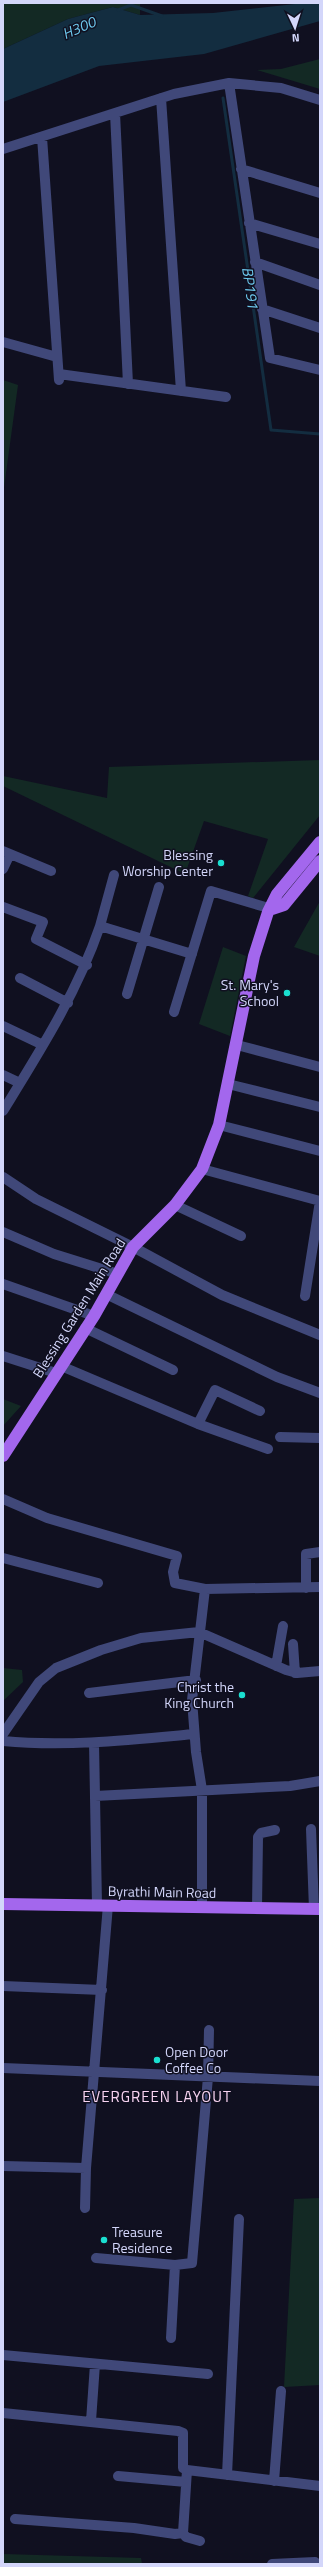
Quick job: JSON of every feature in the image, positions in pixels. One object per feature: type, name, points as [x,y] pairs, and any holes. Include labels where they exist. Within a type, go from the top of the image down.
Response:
[{"type":"main road","name":"Blessing Garden Main Road","points":[[3,1456],[94,1316],[133,1247],[175,1205],[202,1169],[219,1125],[237,1045],[254,956],[268,912],[272,909],[277,894],[320,842]]},
{"type":"main road","points":[[272,909],[284,905],[320,861]]},
{"type":"main road","name":"Byrathi Main Road","points":[[3,1904],[317,1909]]},
{"type":"street","points":[[229,83],[270,358],[320,370]]},
{"type":"street","points":[[3,149],[161,98],[229,83],[281,88],[320,100]]},
{"type":"street","points":[[161,98],[181,391]]},
{"type":"street","points":[[115,113],[128,384]]},
{"type":"street","points":[[42,137],[59,377],[128,384],[226,397]]},
{"type":"street","points":[[241,169],[320,194]]},
{"type":"street","points":[[249,223],[320,244]]},
{"type":"street","points":[[255,262],[320,285]]},
{"type":"street","points":[[262,309],[320,328]]},
{"type":"street","points":[[3,342],[57,357]]},
{"type":"street","points":[[3,868],[6,852],[50,871]]},
{"type":"street","points":[[3,1111],[68,1003],[87,965],[100,926],[114,875]]},
{"type":"street","points":[[127,994],[158,887]]},
{"type":"street","points":[[174,1012],[211,891],[272,909]]},
{"type":"street","points":[[3,907],[43,922],[36,939],[87,965]]},
{"type":"street","points":[[100,926],[192,954]]},
{"type":"street","points":[[20,978],[68,1003]]},
{"type":"street","points":[[3,1026],[43,1046]]},
{"type":"street","points":[[237,1045],[320,1067]]},
{"type":"street","points":[[3,1074],[20,1083]]},
{"type":"street","points":[[228,1084],[320,1107]]},
{"type":"street","points":[[219,1125],[320,1151]]},
{"type":"street","points":[[202,1169],[320,1201],[305,1296]]},
{"type":"street","points":[[3,1177],[36,1199],[133,1247],[222,1296],[320,1335]]},
{"type":"street","points":[[175,1205],[241,1236]]},
{"type":"street","points":[[3,1232],[54,1254],[118,1274]]},
{"type":"street","points":[[3,1284],[94,1316]]},
{"type":"street","points":[[106,1294],[277,1377],[320,1393]]},
{"type":"street","points":[[85,1328],[173,1370]]},
{"type":"street","points":[[3,1356],[58,1370],[198,1424],[268,1448]]},
{"type":"street","points":[[198,1424],[215,1390],[260,1411]]},
{"type":"street","points":[[280,1437],[320,1438]]},
{"type":"street","points":[[3,1499],[47,1518],[177,1556],[173,1572],[174,1582],[205,1589],[320,1587]]},
{"type":"street","points":[[306,1588],[306,1554],[320,1552]]},
{"type":"street","points":[[3,1558],[98,1583]]},
{"type":"street","points":[[202,1907],[202,1790],[194,1734],[192,1700],[196,1680],[199,1632],[205,1589]]},
{"type":"street","points":[[276,1666],[283,1626]]},
{"type":"street","points":[[3,1734],[39,1682],[56,1668],[101,1650],[140,1638],[199,1632],[295,1673],[320,1671]]},
{"type":"street","points":[[293,1644],[295,1673]]},
{"type":"street","points":[[89,1693],[196,1680]]},
{"type":"street","points":[[3,1741],[32,1744],[94,1743],[194,1734]]},
{"type":"street","points":[[85,2208],[86,2168],[102,1990],[103,1905],[95,1796],[94,1743]]},
{"type":"street","points":[[95,1796],[290,1786],[320,1781]]},
{"type":"street","points":[[311,1829],[317,1909]]},
{"type":"street","points":[[257,1908],[258,1837],[261,1833],[275,1830]]},
{"type":"street","points":[[3,1986],[102,1990]]},
{"type":"street","points":[[96,2258],[175,2265],[192,2264],[208,2077],[209,2030]]},
{"type":"street","points":[[3,2068],[320,2081]]},
{"type":"street","points":[[3,2166],[86,2168]]},
{"type":"street","points":[[227,2475],[239,2219]]},
{"type":"street","points":[[171,2338],[175,2265]]},
{"type":"street","points":[[3,2356],[208,2374]]},
{"type":"street","points":[[91,2421],[95,2364]]},
{"type":"street","points":[[274,2481],[281,2391]]},
{"type":"street","points":[[3,2413],[91,2421],[183,2433],[182,2464],[183,2468],[187,2470],[320,2486]]},
{"type":"street","points":[[187,2470],[183,2533],[186,2537],[200,2541]]},
{"type":"street","points":[[118,2476],[186,2482]]},
{"type":"street","points":[[15,2519],[134,2528],[174,2534],[183,2533]]},
{"type":"street","points":[[272,2564],[315,2562]]},
{"type":"green space","points":[[3,3],[140,3],[140,15],[113,7],[68,19],[3,49]]},
{"type":"green space","points":[[320,59],[320,89],[257,70],[281,69]]},
{"type":"green space","points":[[3,380],[18,385],[3,495]]},
{"type":"green space","points":[[320,760],[320,815],[253,898],[248,896],[268,839],[204,821],[185,874],[3,786],[3,776],[107,798],[109,767]]},
{"type":"green space","points":[[320,901],[320,956],[294,947]]},
{"type":"green space","points":[[223,947],[246,956],[230,1036],[199,1024]]},
{"type":"green space","points":[[3,1399],[21,1406],[3,1426]]},
{"type":"green space","points":[[3,1668],[22,1670],[23,1682],[3,1701]]},
{"type":"green space","points":[[320,2198],[320,2385],[284,2387],[294,2199]]},
{"type":"green space","points":[[3,2554],[141,2558],[142,2564],[3,2564]]},
{"type":"water","points":[[304,3],[320,3],[320,21],[204,54],[99,66],[3,102],[3,49],[68,19],[113,7],[140,15],[213,13]]},
{"type":"waterway","name":"H300","points":[[118,10],[131,5],[162,16]]},
{"type":"waterway","name":"BP191","points":[[223,98],[271,430],[320,434]]},
{"type":"place","name":"Blessing Worship Center","points":[[221,863]]},
{"type":"place","name":"St. Mary's School","points":[[287,993]]},
{"type":"place","name":"Christ the King Church","points":[[242,1695]]},
{"type":"place","name":"Open Door Coffee Co","points":[[157,2060]]},
{"type":"place","name":"Treasure Residence","points":[[104,2240]]},
{"type":"district","name":"EVERGREEN LAYOUT","points":[[157,2097]]}]
